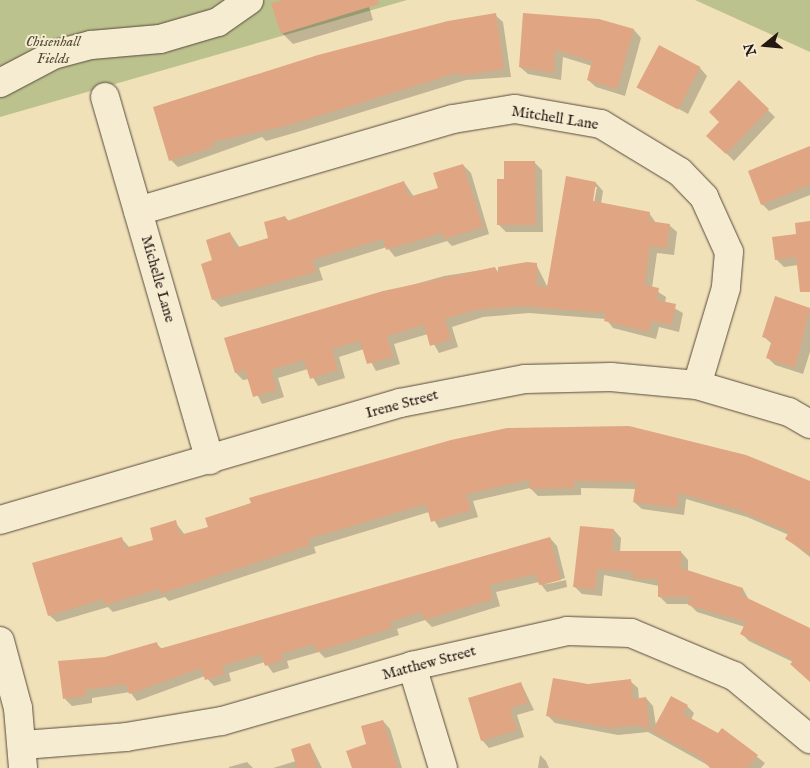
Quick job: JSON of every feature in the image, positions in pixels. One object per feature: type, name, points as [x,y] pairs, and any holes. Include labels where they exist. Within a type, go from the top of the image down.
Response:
[{"type":"street","points":[[0,83],[53,55],[91,45],[160,39],[218,22],[250,0]]},
{"type":"street","name":"Michelle Lane","points":[[105,97],[210,460]]},
{"type":"street","name":"Mitchell Lane","points":[[138,211],[453,119],[515,109],[601,124],[680,172],[704,197],[729,252],[726,288],[697,385]]},
{"type":"street","name":"Irene Street","points":[[0,520],[400,403],[507,382],[611,377],[697,385],[789,412],[810,424]]},
{"type":"street","name":"Matthew Street","points":[[23,756],[173,731],[305,699],[412,666],[567,631],[631,632],[734,676],[810,739]]},
{"type":"street","points":[[0,641],[18,708],[23,756]]},
{"type":"street","points":[[412,666],[443,768]]},
{"type":"green space","name":"Chisenhall Fields","points":[[0,0],[407,0],[0,117]]},
{"type":"green space","points":[[695,0],[810,0],[810,52]]},
{"type":"building","points":[[283,0],[378,0],[379,4],[281,34],[271,3]]},
{"type":"building","points":[[496,13],[504,69],[461,76],[460,72],[286,126],[212,142],[213,147],[169,161],[153,107],[318,55],[448,21]]},
{"type":"building","points":[[523,13],[599,19],[634,29],[617,89],[587,80],[592,61],[555,50],[554,73],[519,67]]},
{"type":"building","points":[[659,45],[700,67],[678,109],[636,87]]},
{"type":"building","points":[[739,80],[769,109],[726,154],[706,136],[719,122],[709,112]]},
{"type":"building","points":[[810,146],[810,185],[761,205],[748,171]]},
{"type":"building","points":[[504,161],[535,161],[536,225],[497,225],[497,179],[504,179]]},
{"type":"building","points":[[463,164],[483,227],[444,239],[442,233],[386,250],[383,239],[312,260],[316,272],[212,300],[201,264],[212,260],[206,240],[230,232],[235,248],[268,238],[264,222],[285,216],[287,221],[404,181],[409,197],[438,188],[433,173]]},
{"type":"building","points":[[566,176],[596,182],[593,201],[650,212],[649,221],[670,224],[667,248],[650,246],[645,285],[659,288],[657,300],[676,304],[672,325],[651,321],[649,332],[604,321],[606,313],[521,306],[475,310],[445,319],[451,339],[430,346],[424,325],[387,336],[393,357],[367,364],[360,341],[332,349],[338,370],[310,379],[304,360],[271,370],[277,390],[253,397],[245,370],[235,373],[224,338],[383,291],[495,267],[498,275],[498,267],[527,262],[537,263],[537,286],[547,287]]},
{"type":"building","points":[[810,221],[810,292],[800,292],[796,257],[775,260],[772,237],[796,234],[795,223]]},
{"type":"building","points":[[775,296],[810,308],[795,368],[766,358],[772,340],[762,337]]},
{"type":"building","points":[[629,426],[746,455],[810,481],[810,554],[785,539],[789,532],[739,510],[679,493],[677,508],[633,502],[636,482],[574,481],[574,488],[530,489],[529,480],[466,494],[471,510],[431,522],[426,504],[308,539],[310,545],[160,594],[159,589],[105,605],[103,599],[48,616],[32,563],[122,537],[125,548],[153,540],[150,528],[176,520],[180,535],[208,527],[205,518],[251,503],[249,498],[451,440],[507,428]]},
{"type":"building","points":[[580,526],[614,529],[612,551],[681,551],[681,568],[743,588],[741,595],[810,628],[810,682],[790,664],[794,660],[740,634],[746,622],[688,605],[691,597],[658,597],[658,579],[633,579],[633,572],[597,569],[595,590],[573,587]]},
{"type":"building","points":[[550,537],[561,580],[539,585],[536,574],[489,585],[493,599],[424,620],[421,612],[390,622],[392,628],[317,652],[314,644],[281,654],[283,660],[265,666],[261,654],[222,666],[225,674],[205,680],[201,668],[129,694],[126,684],[85,690],[86,696],[63,699],[58,661],[105,657],[157,642],[159,649]]},
{"type":"building","points":[[553,678],[588,684],[631,679],[633,699],[646,697],[650,730],[639,725],[610,728],[546,716]]},
{"type":"building","points":[[521,682],[528,703],[510,708],[517,730],[481,741],[468,698]]},
{"type":"building","points":[[671,696],[688,705],[683,714],[718,733],[722,728],[758,755],[748,768],[710,768],[700,757],[652,731]]},
{"type":"building","points":[[383,720],[398,768],[352,768],[346,751],[366,744],[361,726]]},
{"type":"building","points":[[310,743],[318,768],[297,768],[291,749]]}]
